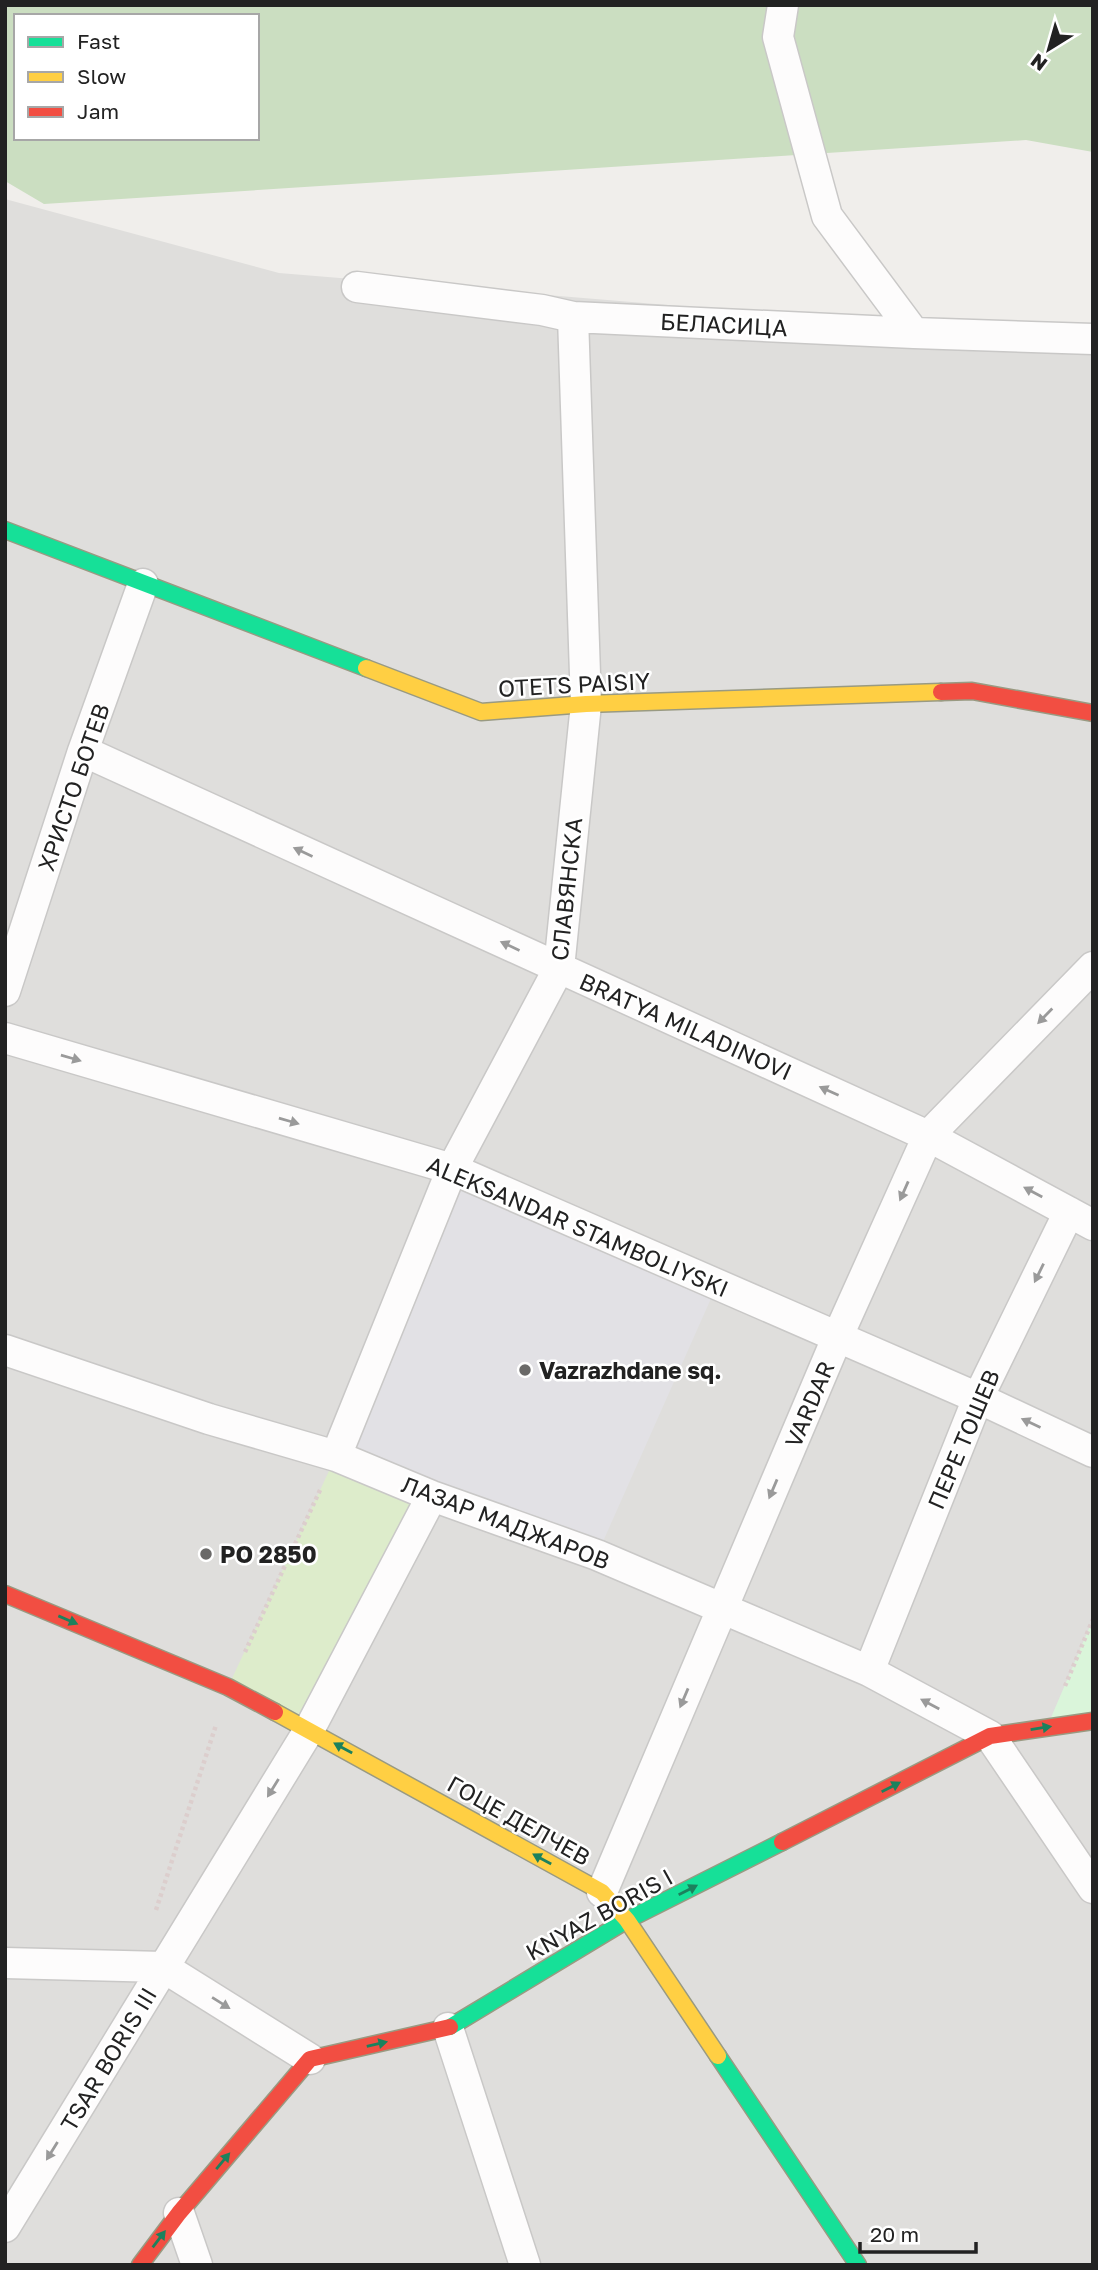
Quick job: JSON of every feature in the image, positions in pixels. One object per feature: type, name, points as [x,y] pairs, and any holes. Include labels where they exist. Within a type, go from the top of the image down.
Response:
[{"type":"street","points":[[783,5],[778,37],[827,216],[914,333]]},
{"type":"street","name":"БЕЛАСИЦА","points":[[357,287],[542,310],[573,317],[1093,339]]},
{"type":"street","name":"СЛАВЯНСКА","points":[[336,1456],[452,1168],[559,968],[586,704],[573,317]]},
{"type":"street","name":"OTETS PAISIY","points":[[5,530],[481,712],[586,704],[972,691],[1093,713]]},
{"type":"street","name":"ХРИСТО БОТЕВ","points":[[5,991],[83,751],[143,584]]},
{"type":"street","name":"BRATYA MILADINOVI","points":[[83,751],[928,1136],[1081,1218]]},
{"type":"street","name":"VARDAR","points":[[601,1892],[837,1338],[928,1136],[1093,967]]},
{"type":"street","name":"ALEKSANDAR STAMBOLIYSKI","points":[[5,1038],[452,1168],[978,1398],[1093,1452]]},
{"type":"street","name":"ПЕРЕ ТОШЕВ","points":[[869,1671],[978,1398],[1081,1218]]},
{"type":"street","name":"ЛАЗАР МАДЖАРОВ","points":[[5,1350],[209,1419],[336,1456],[432,1496],[597,1555],[869,1671],[990,1736]]},
{"type":"street","points":[[5,1963],[163,1967],[309,1730],[432,1496]]},
{"type":"street","name":"ГОЦЕ ДЕЛЧЕВ","points":[[5,1594],[228,1687],[601,1892],[627,1920],[858,2265]]},
{"type":"street","name":"KNYAZ BORIS I","points":[[310,2059],[449,2028],[627,1920],[990,1736],[1093,1721]]},
{"type":"street","points":[[990,1736],[1093,1888]]},
{"type":"street","name":"TSAR BORIS III","points":[[5,2227],[163,1967],[310,2059]]},
{"type":"street","points":[[449,2028],[524,2265]]},
{"type":"street","points":[[140,2265],[179,2213],[310,2059]]},
{"type":"street","points":[[179,2213],[197,2265]]},
{"type":"path","points":[[1048,1727],[1093,1619]]},
{"type":"shaded area","points":[[5,199],[279,273],[1093,340],[1093,2265],[5,2265]]},
{"type":"shaded area","name":"Vazrazhdane sq.","points":[[452,1169],[717,1285],[597,1555],[336,1456]]},
{"type":"green space","points":[[5,5],[1093,5],[1093,152],[1026,140],[44,204],[5,181]]},
{"type":"green space","points":[[336,1456],[432,1496],[309,1730],[228,1687]]},
{"type":"green space","points":[[1093,1619],[1093,1721],[1047,1727]]},
{"type":"traffic: fast","points":[[5,530],[366,668]]},
{"type":"traffic: fast","points":[[450,2027],[627,1920],[782,1842]]},
{"type":"traffic: fast","points":[[718,2056],[858,2265]]},
{"type":"traffic: slow","points":[[366,668],[481,712],[586,704],[941,692]]},
{"type":"traffic: slow","points":[[275,1712],[602,1892],[627,1920],[718,2056]]},
{"type":"traffic: jam","points":[[941,692],[972,691],[1093,713]]},
{"type":"traffic: jam","points":[[5,1594],[228,1687],[275,1712]]},
{"type":"traffic: jam","points":[[782,1842],[990,1736],[1093,1721]]},
{"type":"traffic: jam","points":[[140,2265],[179,2213],[310,2059],[450,2027]]},
{"type":"place","name":"Vazrazhdane sq.","points":[[525,1370]]},
{"type":"place","name":"PO 2850","points":[[206,1554]]}]
